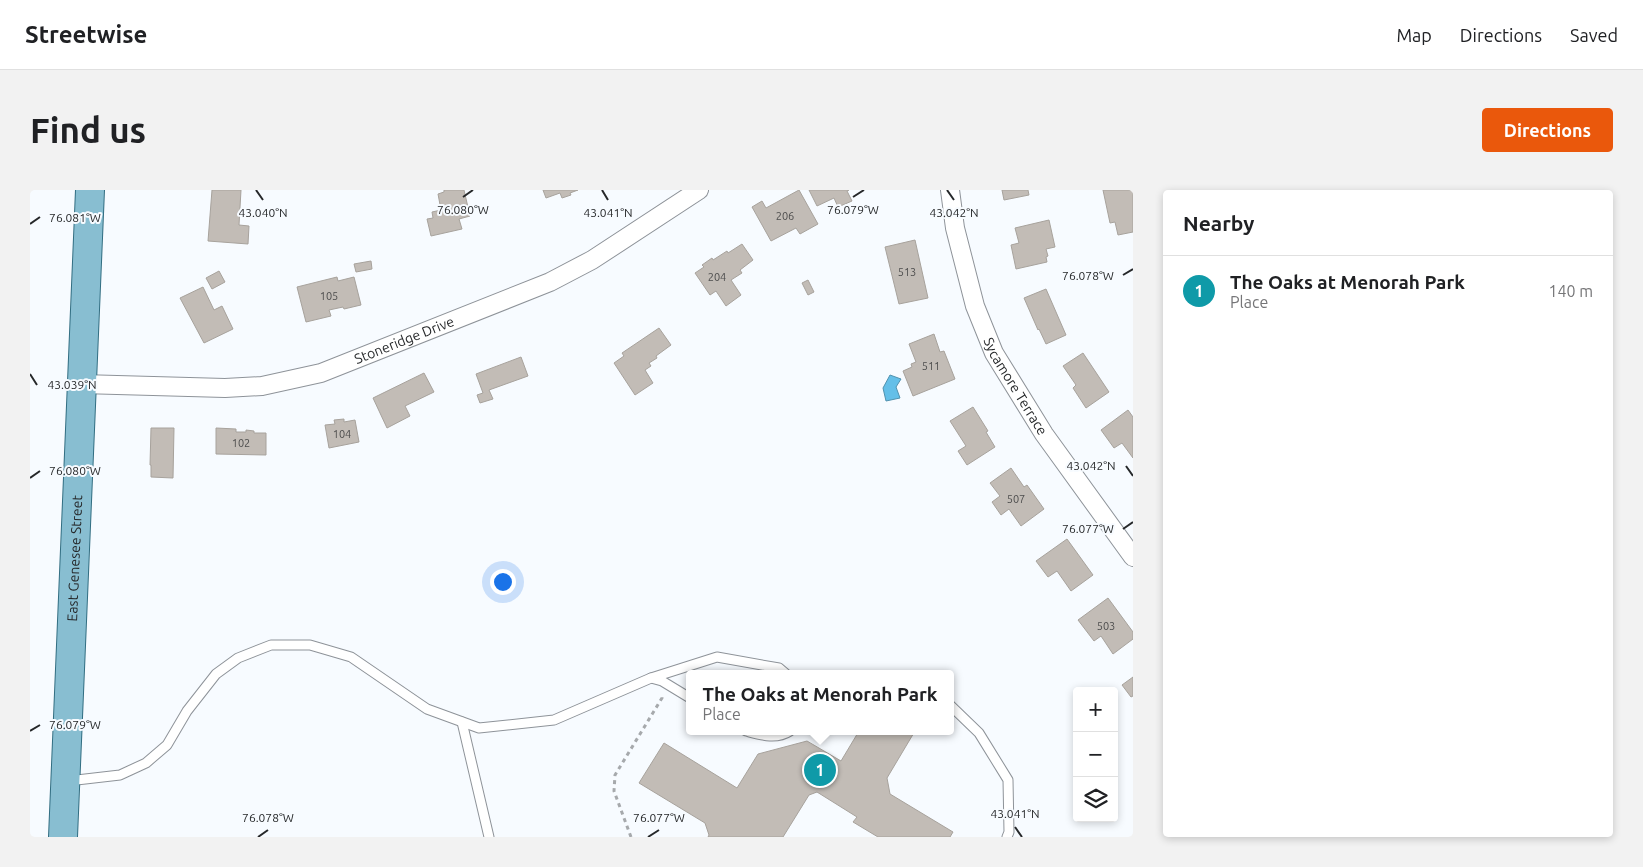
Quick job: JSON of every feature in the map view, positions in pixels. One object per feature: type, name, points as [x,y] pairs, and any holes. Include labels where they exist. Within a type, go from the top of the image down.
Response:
[{"type":"main road","name":"East Genesee Street","points":[[63,837],[90,190]]},
{"type":"street","name":"Stoneridge Drive","points":[[81,384],[244,387],[262,386],[321,373],[550,282],[592,260],[699,190]]},
{"type":"street","name":"Sycamore Terrace","points":[[950,190],[955,228],[975,306],[994,353],[1044,434],[1133,557]]},
{"type":"lane","points":[[65,781],[120,774],[146,764],[167,745],[187,711],[216,674],[238,658],[270,645],[310,645],[351,658],[427,709],[480,728],[554,720],[651,678],[717,656],[781,670]]},
{"type":"lane","points":[[651,678],[662,681],[686,696]]},
{"type":"lane","points":[[954,709],[979,733],[1008,780],[1009,832],[1007,837]]},
{"type":"lane","points":[[462,722],[489,837]]},
{"type":"lane","points":[[762,735],[785,735]]},
{"type":"path","points":[[631,837],[614,791],[615,775],[662,698],[662,681]]},
{"type":"water","points":[[890,375],[901,379],[896,387],[900,398],[886,401],[883,388]]},
{"type":"building","points":[[212,190],[241,190],[239,225],[249,226],[248,244],[208,241]]},
{"type":"building","points":[[444,190],[464,190],[470,216],[459,219],[462,229],[431,236],[427,219],[433,218],[432,212],[441,210],[438,194],[444,192]]},
{"type":"building","points":[[543,190],[578,190],[562,198],[560,193],[546,198]]},
{"type":"building","points":[[799,190],[818,224],[800,234],[796,228],[771,241],[752,207],[762,201],[766,208]]},
{"type":"building","points":[[809,190],[849,190],[847,191],[852,201],[838,207],[834,198],[817,206]]},
{"type":"building","points":[[1002,190],[1028,190],[1029,195],[1004,200]]},
{"type":"building","points":[[1103,190],[1133,190],[1133,232],[1118,235],[1115,222],[1110,223]]},
{"type":"building","points":[[1049,220],[1055,247],[1046,249],[1047,262],[1016,269],[1011,245],[1019,243],[1015,228]]},
{"type":"building","points":[[915,240],[928,298],[899,304],[885,247]]},
{"type":"building","points":[[742,244],[753,260],[740,270],[742,273],[731,280],[741,295],[726,306],[716,291],[710,295],[695,273],[712,258],[713,260],[727,251],[728,253]]},
{"type":"building","points":[[371,261],[372,269],[356,272],[354,264]]},
{"type":"building","points":[[219,271],[225,282],[212,289],[206,278]]},
{"type":"building","points":[[337,277],[338,281],[354,277],[361,305],[329,310],[331,316],[306,322],[297,287]]},
{"type":"building","points":[[808,280],[814,292],[808,295],[802,283]]},
{"type":"building","points":[[203,287],[214,310],[222,306],[233,329],[204,343],[180,298]]},
{"type":"building","points":[[1046,289],[1066,335],[1046,344],[1024,298]]},
{"type":"building","points":[[659,328],[671,345],[656,356],[657,358],[649,363],[651,366],[645,370],[653,383],[635,395],[614,363],[624,356],[622,353]]},
{"type":"building","points":[[934,334],[940,352],[944,351],[955,379],[913,396],[903,371],[912,367],[911,364],[916,362],[909,344]]},
{"type":"building","points":[[1083,353],[1109,392],[1086,408],[1073,388],[1076,385],[1063,366]]},
{"type":"building","points":[[521,357],[528,376],[489,390],[493,399],[480,403],[477,395],[483,393],[476,374]]},
{"type":"building","points":[[424,373],[434,392],[405,406],[410,416],[387,428],[373,398]]},
{"type":"building","points":[[973,407],[988,431],[986,432],[995,447],[967,465],[958,451],[966,446],[950,421]]},
{"type":"building","points":[[1128,410],[1133,417],[1133,458],[1122,443],[1114,448],[1101,430]]},
{"type":"building","points":[[344,419],[344,422],[355,420],[359,442],[329,448],[325,425],[335,424],[334,420]]},
{"type":"building","points":[[151,428],[174,428],[173,478],[151,477]]},
{"type":"building","points":[[216,428],[236,429],[236,432],[246,432],[246,430],[254,431],[254,433],[266,433],[266,455],[216,454]]},
{"type":"building","points":[[1011,468],[1024,487],[1027,485],[1044,509],[1021,526],[1009,509],[1001,515],[992,502],[1000,496],[990,483]]},
{"type":"building","points":[[1067,539],[1093,575],[1071,591],[1057,571],[1048,577],[1036,561]]},
{"type":"building","points":[[1108,598],[1133,632],[1133,639],[1113,654],[1101,636],[1094,641],[1078,620]]},
{"type":"building","points":[[1133,677],[1133,696],[1131,697],[1122,685]]},
{"type":"building","points":[[857,735],[913,735],[887,778],[890,794],[953,832],[950,837],[878,837],[853,822],[857,817],[817,792],[809,795],[783,837],[708,837],[705,823],[639,783],[664,743],[737,788],[758,754],[807,741],[841,761]]},
{"type":"place","name":"The Oaks at Menorah Park","points":[[820,770]]}]
